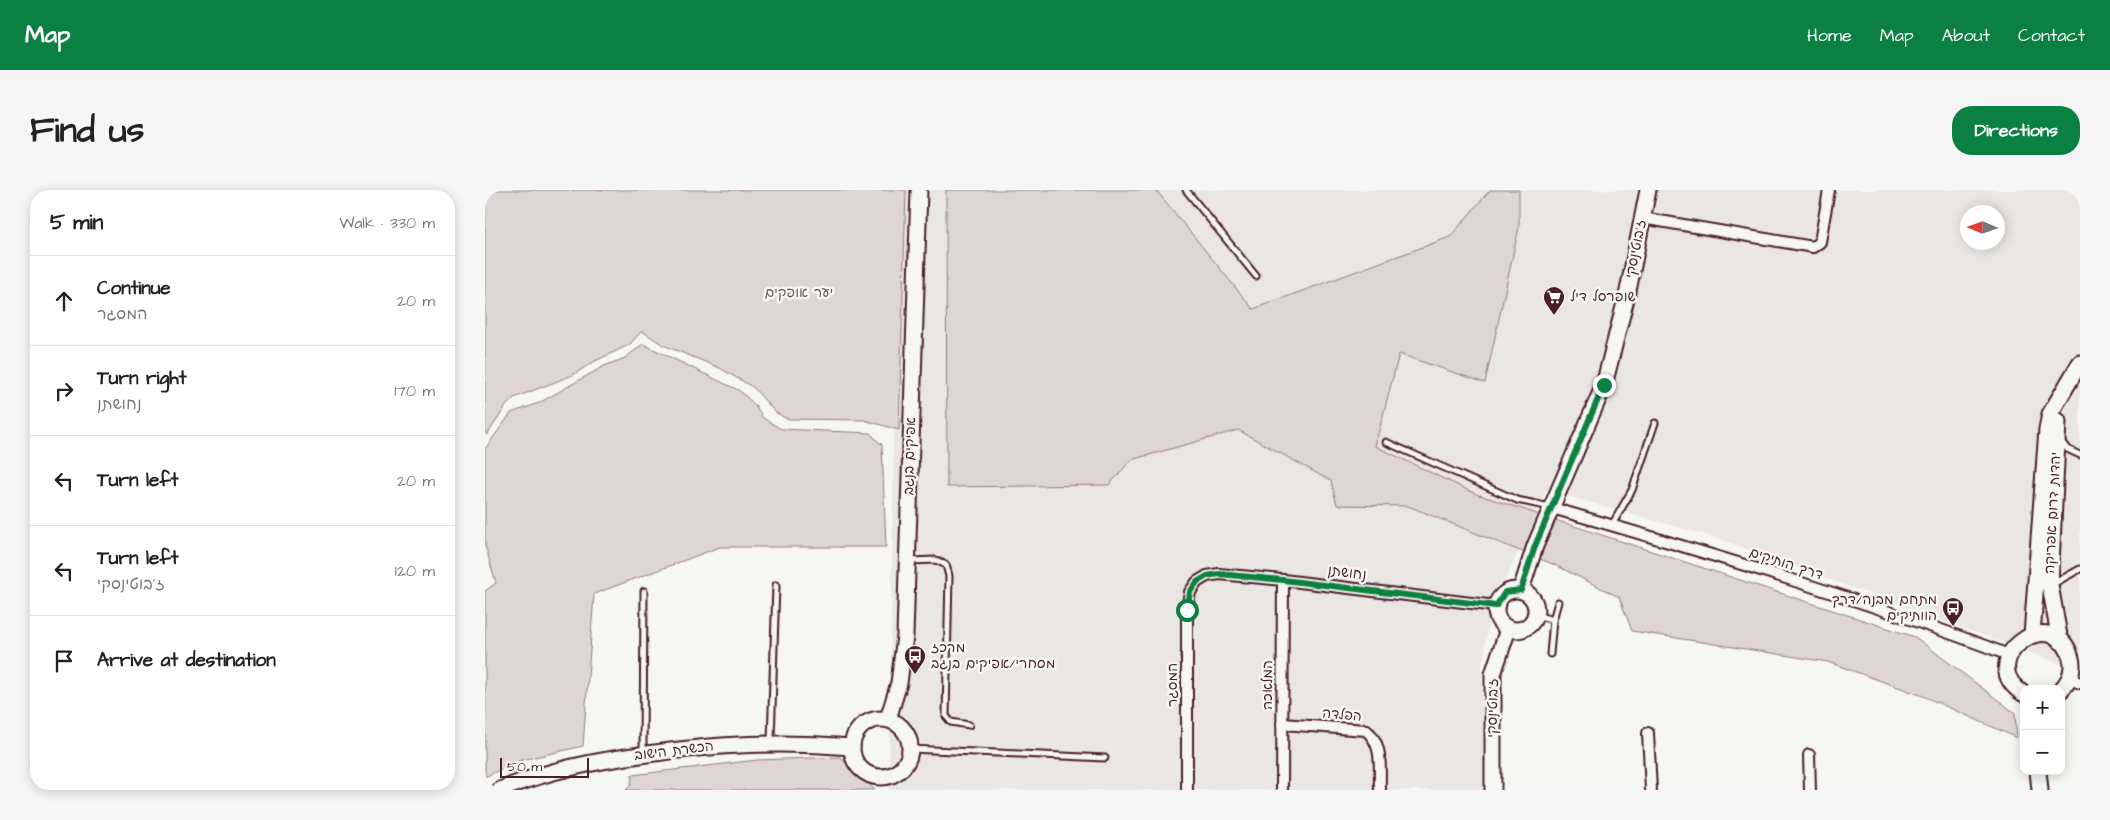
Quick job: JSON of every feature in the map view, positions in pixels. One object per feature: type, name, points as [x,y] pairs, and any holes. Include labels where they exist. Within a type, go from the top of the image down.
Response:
[{"type":"street","name":"אפיקים בנגב","points":[[888,719],[899,683],[905,636],[919,190]]},
{"type":"street","name":"ז'בוטינסקי","points":[[1521,590],[1535,546],[1604,385],[1628,292],[1648,190]]},
{"type":"street","points":[[1642,218],[1813,247],[1820,242],[1829,190]]},
{"type":"street","name":"יהדות דרום אפריקה","points":[[2032,635],[2047,429],[2050,414],[2080,364]]},
{"type":"street","name":"יהדות דרום אפריקה","points":[[2066,385],[2057,436],[2050,585],[2060,641],[2067,649],[2071,660],[2070,684]]},
{"type":"street","name":"דרך הותיקים","points":[[1551,508],[1612,525],[1925,624],[2009,656]]},
{"type":"street","name":"נחושתן","points":[[1197,582],[1207,576],[1219,574],[1496,606]]},
{"type":"street","name":"המלאכה","points":[[1282,790],[1283,580]]},
{"type":"street","name":"המסגר","points":[[1187,790],[1187,610],[1190,592],[1197,582]]},
{"type":"street","points":[[1521,590],[1532,596],[1536,615],[1528,626],[1521,630],[1508,629],[1499,622],[1496,606],[1505,592],[1521,590]]},
{"type":"street","name":"ז'בוטינסקי","points":[[1493,790],[1493,674],[1508,629]]},
{"type":"street","points":[[2020,690],[2012,683],[2009,674],[2009,656],[2021,640],[2032,635],[2051,635],[2060,641]]},
{"type":"street","points":[[877,719],[888,719],[902,728],[908,738],[910,749],[905,764],[889,783],[864,771],[857,763],[852,747],[855,736],[862,726],[877,719]]},
{"type":"street","name":"הפלדה","points":[[1282,724],[1366,730],[1374,737],[1379,749],[1379,790]]},
{"type":"street","points":[[1648,733],[1651,790]]},
{"type":"street","name":"הכשרת הישוב","points":[[500,790],[544,773],[593,761],[643,754],[721,745],[771,742],[852,747]]},
{"type":"street","points":[[1809,755],[1810,790]]},
{"type":"street","points":[[2039,775],[2041,790]]},
{"type":"street","points":[[2041,790],[2043,775]]},
{"type":"lane","points":[[1186,190],[1256,276]]},
{"type":"lane","points":[[1612,525],[1633,490],[1655,423]]},
{"type":"lane","points":[[2057,436],[2067,449],[2080,455]]},
{"type":"lane","points":[[1386,442],[1517,500],[1551,508]]},
{"type":"lane","points":[[907,561],[936,560],[946,565],[949,576],[946,716],[951,722],[969,724]]},
{"type":"lane","points":[[2050,585],[2080,569]]},
{"type":"lane","points":[[771,742],[776,585]]},
{"type":"lane","points":[[643,754],[644,592]]},
{"type":"lane","points":[[1550,654],[1553,620],[1559,602]]},
{"type":"lane","points":[[1536,615],[1553,620]]},
{"type":"lane","points":[[910,749],[1105,758]]},
{"type":"shaded area","points":[[897,190],[2080,190],[2080,671],[1717,538],[1546,490],[1490,614],[1482,666],[1484,790],[889,790]]},
{"type":"green space","name":"יער אופקים","points":[[485,190],[906,190],[899,430],[864,420],[787,419],[775,412],[754,388],[720,368],[663,345],[642,331],[629,345],[593,362],[573,375],[514,398],[506,406],[487,435],[485,433]]},
{"type":"green space","points":[[946,190],[1156,190],[1253,309],[1450,237],[1490,190],[1519,190],[1519,227],[1485,383],[1399,354],[1375,446],[1476,494],[1915,637],[2015,713],[2017,738],[1923,696],[1828,662],[1632,631],[1619,597],[1555,565],[1408,506],[1337,505],[1331,481],[1238,430],[1131,460],[1109,485],[947,487]]},
{"type":"green space","points":[[643,344],[740,391],[756,406],[763,418],[781,429],[870,433],[882,445],[886,547],[720,547],[594,594],[583,746],[518,761],[485,777],[485,591],[496,583],[485,545],[485,449],[511,413],[539,403],[604,366],[625,358]]},
{"type":"green space","points":[[840,757],[875,790],[626,790],[631,785],[632,775],[757,760]]},
{"type":"place","name":"שופרסל דיל","points":[[1554,316]]},
{"type":"place","name":"מתחם מבנה/דרך הוותיקים","points":[[1953,627]]},
{"type":"place","name":"מרכז מסחרי/אפיקים בנגב","points":[[915,675]]},
{"type":"route","points":[[1187,610],[1190,592],[1197,582],[1207,576],[1219,574],[1496,606],[1498,600],[1505,592],[1515,589],[1521,590],[1535,546],[1565,480],[1604,385]]}]
